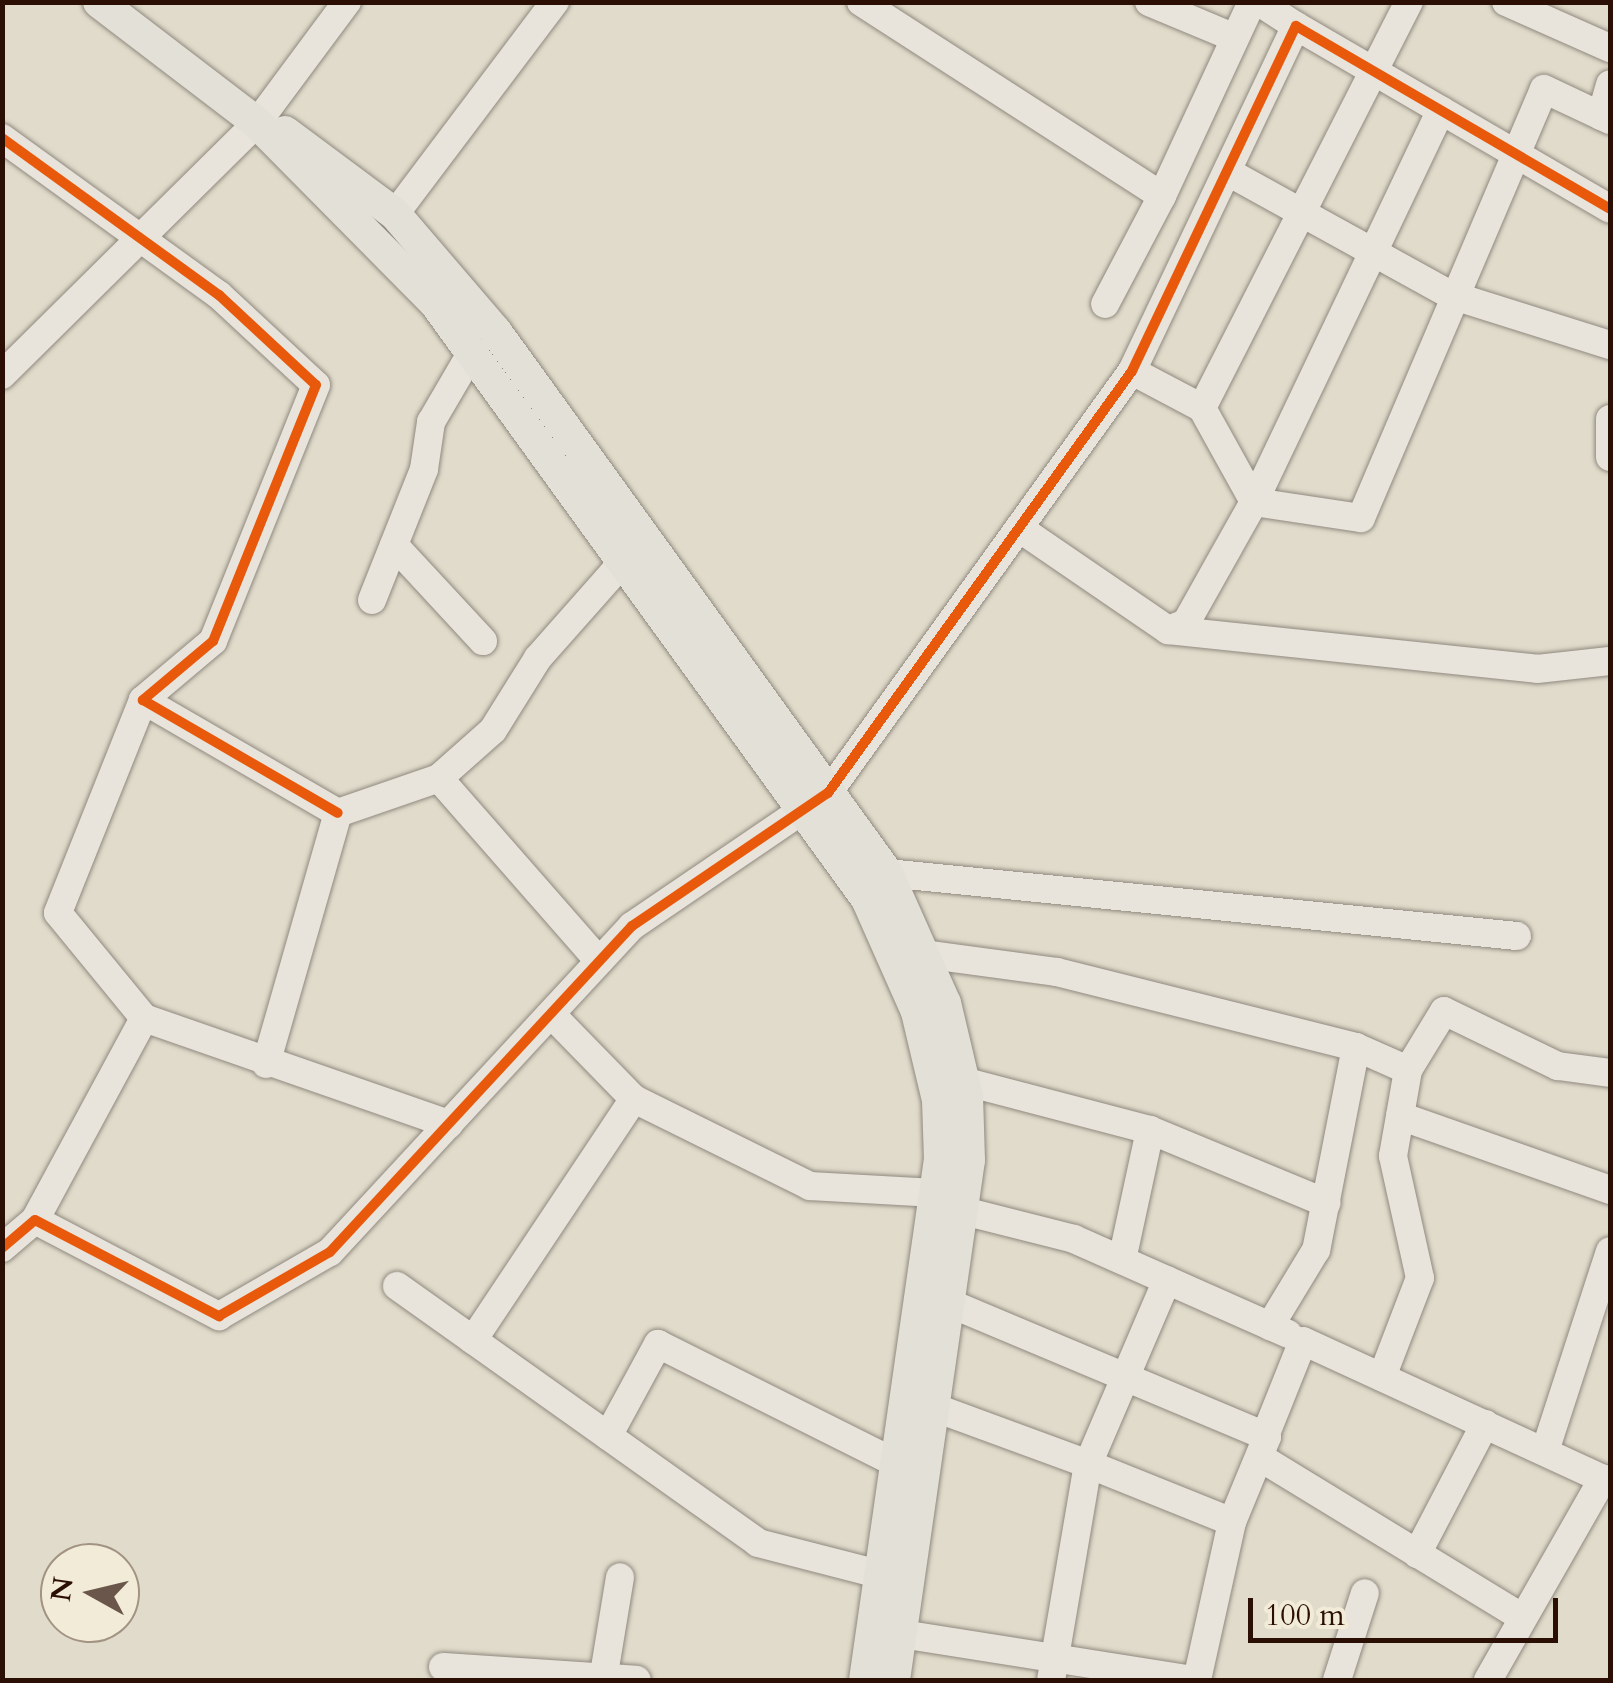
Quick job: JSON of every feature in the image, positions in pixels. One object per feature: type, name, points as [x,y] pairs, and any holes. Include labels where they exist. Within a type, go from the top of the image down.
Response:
[{"type":"main road","points":[[99,2],[257,123],[375,236],[473,350],[623,562],[817,801],[887,873],[944,1003],[963,1080],[969,1160],[944,1202],[896,1463],[880,1574],[894,1680]]},
{"type":"main road","points":[[257,123],[291,134],[396,214],[496,332],[738,699]]},
{"type":"main road","points":[[817,801],[917,1012],[938,1100],[944,1202],[949,1303],[933,1407],[886,1632],[865,1680]]},
{"type":"street","points":[[2,375],[144,239],[257,123],[347,2]]},
{"type":"street","points":[[396,214],[555,2]]},
{"type":"street","points":[[861,2],[1162,196]]},
{"type":"street","points":[[1149,2],[1235,38]]},
{"type":"street","points":[[1105,304],[1162,196],[1252,2]]},
{"type":"street","points":[[1259,2],[1610,209]]},
{"type":"street","points":[[1202,408],[1298,210],[1409,2]]},
{"type":"street","points":[[1506,2],[1610,48]]},
{"type":"street","points":[[35,1220],[220,1316],[330,1252],[632,926],[817,801],[1132,370],[1296,26]]},
{"type":"street","points":[[1254,502],[1361,518],[1451,295],[1519,156],[1544,89],[1606,118],[1610,84]]},
{"type":"street","points":[[1168,630],[1186,622],[1254,502],[1441,110]]},
{"type":"street","points":[[2,138],[219,294],[316,385],[213,641],[144,700],[58,913],[144,1018],[266,1064],[449,1124]]},
{"type":"street","points":[[1228,172],[1451,295],[1610,345]]},
{"type":"street","points":[[372,600],[424,469],[431,422],[473,350]]},
{"type":"street","points":[[1132,370],[1202,408],[1254,502]]},
{"type":"street","points":[[1610,419],[1610,457]]},
{"type":"street","points":[[1019,528],[1168,630],[1537,669],[1610,662]]},
{"type":"street","points":[[394,545],[483,642]]},
{"type":"street","points":[[144,700],[338,813],[439,778],[492,730],[538,658],[623,562]]},
{"type":"street","points":[[439,778],[599,962]]},
{"type":"street","points":[[266,1064],[338,813]]},
{"type":"street","points":[[887,873],[1518,936]]},
{"type":"street","points":[[923,954],[1057,972],[1356,1047],[1408,1070]]},
{"type":"street","points":[[1382,1377],[1420,1278],[1393,1156],[1408,1070],[1444,1011],[1558,1066],[1610,1072]]},
{"type":"street","points":[[551,1014],[634,1100],[810,1186],[944,1202],[1074,1239],[1607,1480],[1520,1616],[1488,1680]]},
{"type":"street","points":[[2,1248],[35,1220],[144,1018]]},
{"type":"street","points":[[1270,1326],[1316,1250],[1356,1047]]},
{"type":"street","points":[[963,1080],[1150,1130],[1326,1203]]},
{"type":"street","points":[[473,1340],[634,1100]]},
{"type":"street","points":[[1400,1116],[1610,1190]]},
{"type":"street","points":[[1122,1260],[1150,1130]]},
{"type":"street","points":[[1544,1451],[1610,1250]]},
{"type":"street","points":[[1052,1669],[1088,1464],[1167,1280]]},
{"type":"street","points":[[397,1286],[758,1543],[880,1574]]},
{"type":"street","points":[[949,1303],[1128,1378],[1263,1447],[1417,1554],[1520,1616]]},
{"type":"street","points":[[886,1632],[1052,1669],[1191,1680],[1232,1522],[1303,1341]]},
{"type":"street","points":[[608,1436],[658,1344],[896,1463]]},
{"type":"street","points":[[933,1407],[1232,1522]]},
{"type":"street","points":[[1417,1554],[1485,1424]]},
{"type":"street","points":[[603,1678],[620,1578]]},
{"type":"street","points":[[1336,1680],[1365,1594]]},
{"type":"street","points":[[443,1667],[637,1680]]},
{"type":"cycle path","points":[[2,1248],[35,1220],[219,1316],[330,1252],[632,926],[828,793],[1132,371],[1296,26],[1610,209]]},
{"type":"cycle path","points":[[2,138],[219,295],[316,385],[213,641],[143,700],[338,813]]}]
